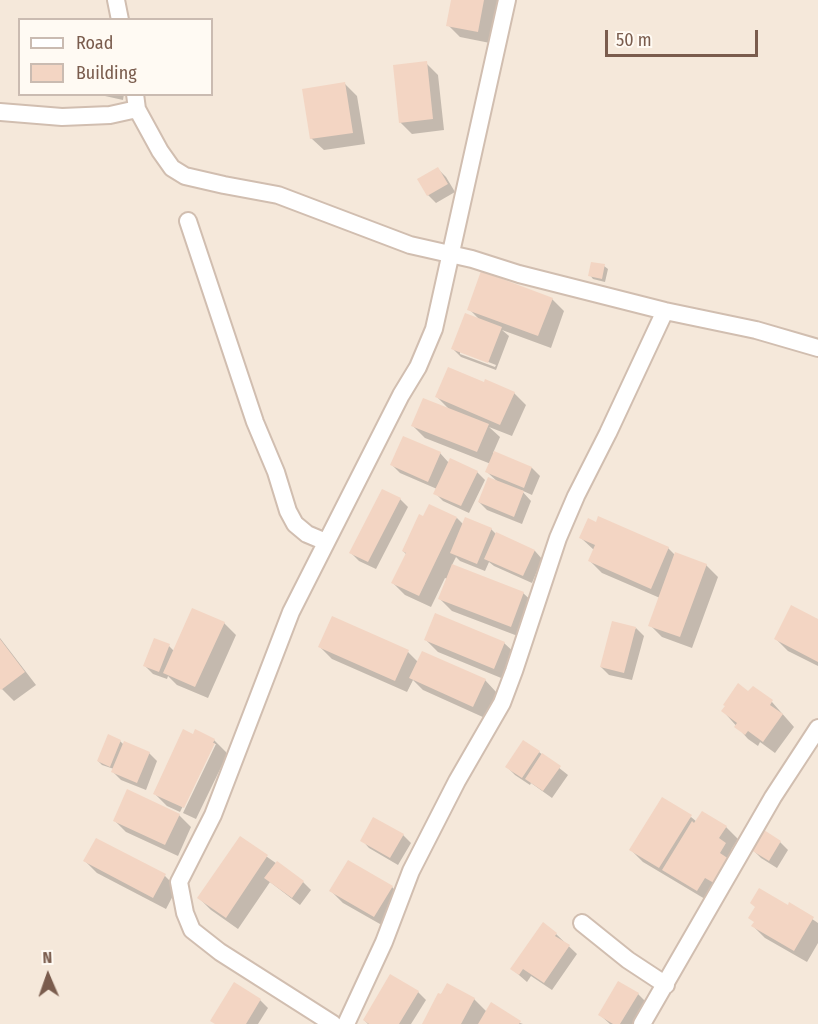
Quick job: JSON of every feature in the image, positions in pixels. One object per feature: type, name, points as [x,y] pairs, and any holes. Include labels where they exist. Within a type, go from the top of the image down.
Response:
[{"type":"street","points":[[116,0],[120,18]]},
{"type":"street","points":[[333,1024],[220,952],[192,930],[185,913],[179,882],[213,815],[291,612],[401,395],[418,368],[434,329],[507,0]]},
{"type":"street","points":[[0,112],[62,117],[110,115],[136,102],[160,151],[172,168],[184,176],[278,195],[410,246],[472,259],[519,274],[665,311],[756,330],[818,348]]},
{"type":"street","points":[[188,221],[255,422],[276,472],[288,511],[295,524],[308,534],[326,542]]},
{"type":"street","points":[[346,1024],[384,942],[411,871],[502,703],[567,517],[665,311]]},
{"type":"street","points":[[642,1024],[773,797],[818,728]]},
{"type":"street","points":[[582,923],[628,960],[666,985]]},
{"type":"shaded area","points":[[0,0],[818,0],[818,1024],[0,1024]]},
{"type":"building","points":[[451,0],[484,0],[478,32],[446,26]]},
{"type":"building","points":[[427,61],[433,119],[399,123],[393,65]]},
{"type":"building","points":[[345,82],[353,133],[310,139],[302,89]]},
{"type":"building","points":[[438,167],[448,184],[427,196],[417,179]]},
{"type":"building","points":[[591,262],[605,264],[602,279],[588,276]]},
{"type":"building","points":[[481,271],[553,298],[538,336],[467,310]]},
{"type":"building","points":[[465,313],[502,327],[488,363],[451,349]]},
{"type":"building","points":[[448,367],[515,392],[500,425],[435,397]]},
{"type":"building","points":[[423,398],[489,424],[477,452],[411,426]]},
{"type":"building","points":[[403,436],[441,452],[428,482],[390,465]]},
{"type":"building","points":[[494,451],[532,467],[524,488],[485,472]]},
{"type":"building","points":[[450,458],[478,471],[461,506],[433,494]]},
{"type":"building","points":[[488,477],[524,491],[514,517],[478,502]]},
{"type":"building","points":[[382,489],[401,498],[368,562],[349,553]]},
{"type":"building","points":[[429,504],[457,517],[419,596],[391,583],[406,553],[402,551],[419,514],[423,516]]},
{"type":"building","points":[[598,516],[669,547],[651,589],[588,561],[595,545],[579,538],[588,518],[596,522]]},
{"type":"building","points":[[465,517],[492,528],[477,564],[450,553]]},
{"type":"building","points":[[496,532],[535,550],[523,576],[484,559]]},
{"type":"building","points":[[675,552],[707,564],[680,637],[648,626]]},
{"type":"building","points":[[452,564],[524,592],[511,627],[438,599]]},
{"type":"building","points":[[791,605],[818,619],[818,662],[774,639]]},
{"type":"building","points":[[192,608],[225,622],[195,687],[163,673]]},
{"type":"building","points":[[435,613],[505,642],[494,669],[424,640]]},
{"type":"building","points":[[332,616],[409,650],[395,681],[318,647]]},
{"type":"building","points":[[612,621],[636,627],[624,673],[600,667]]},
{"type":"building","points":[[154,638],[170,644],[159,672],[143,666]]},
{"type":"building","points":[[0,639],[25,672],[1,690],[0,689]]},
{"type":"building","points":[[422,651],[486,679],[473,707],[409,678]]},
{"type":"building","points":[[738,683],[748,691],[753,686],[773,700],[770,705],[783,714],[763,742],[748,731],[745,735],[734,727],[737,723],[721,711]]},
{"type":"building","points":[[183,729],[193,734],[195,729],[215,739],[184,808],[153,794]]},
{"type":"building","points":[[108,734],[121,740],[110,767],[97,761]]},
{"type":"building","points":[[523,740],[540,751],[522,778],[505,767]]},
{"type":"building","points":[[124,741],[150,752],[137,783],[111,772]]},
{"type":"building","points":[[542,753],[561,766],[543,791],[525,779]]},
{"type":"building","points":[[127,789],[180,814],[165,845],[113,821]]},
{"type":"building","points":[[662,797],[692,815],[659,868],[629,850]]},
{"type":"building","points":[[702,811],[727,826],[719,838],[726,843],[720,853],[729,859],[714,883],[705,878],[697,891],[662,870],[692,821],[694,823]]},
{"type":"building","points":[[373,817],[404,834],[390,858],[360,841]]},
{"type":"building","points":[[764,830],[781,841],[769,861],[751,850]]},
{"type":"building","points":[[240,836],[268,855],[226,918],[197,898]]},
{"type":"building","points":[[96,838],[166,874],[153,898],[83,861]]},
{"type":"building","points":[[348,860],[393,886],[374,917],[329,891]]},
{"type":"building","points":[[277,861],[304,881],[292,898],[264,878]]},
{"type":"building","points":[[759,888],[814,917],[794,951],[751,926],[754,922],[748,918],[755,907],[750,903]]},
{"type":"building","points":[[543,922],[557,933],[555,936],[570,945],[544,983],[523,969],[519,975],[510,969]]},
{"type":"building","points":[[390,974],[419,991],[399,1024],[369,1024],[363,1020]]},
{"type":"building","points":[[618,981],[639,993],[620,1024],[613,1024],[598,1015]]},
{"type":"building","points":[[234,982],[261,999],[246,1024],[215,1024],[210,1021]]},
{"type":"building","points":[[447,983],[475,998],[461,1024],[422,1024],[438,993],[441,994]]},
{"type":"building","points":[[491,1002],[521,1021],[519,1024],[478,1024]]}]
